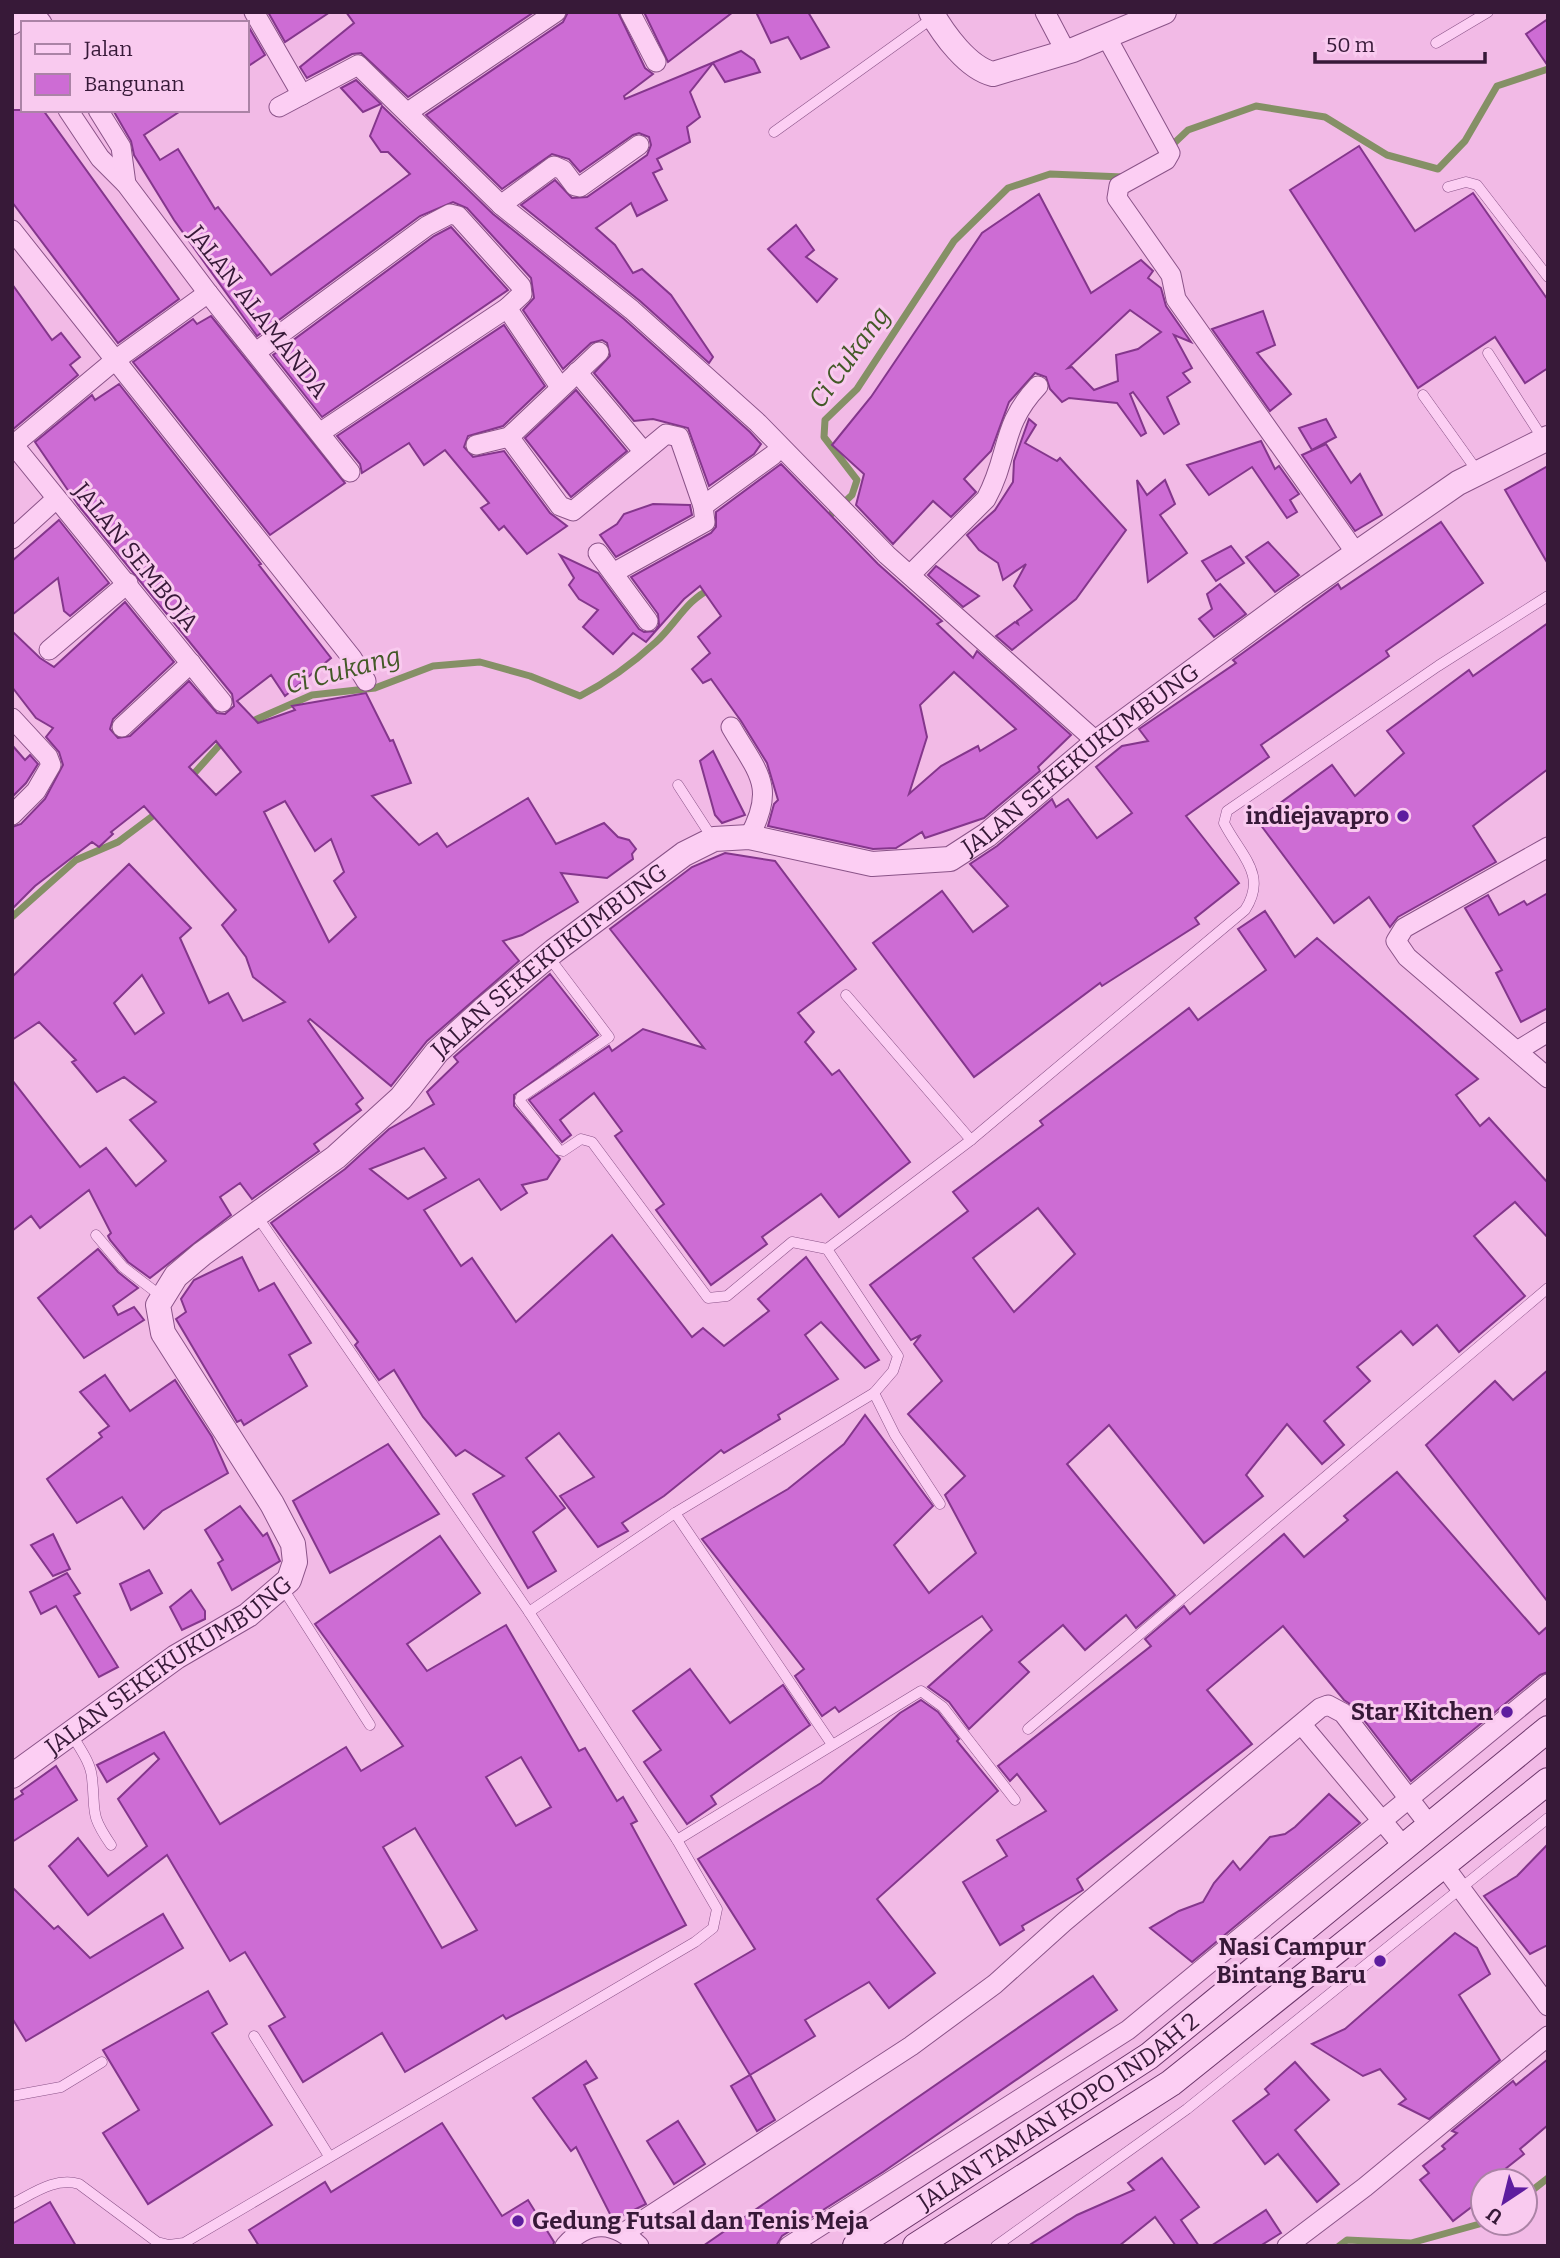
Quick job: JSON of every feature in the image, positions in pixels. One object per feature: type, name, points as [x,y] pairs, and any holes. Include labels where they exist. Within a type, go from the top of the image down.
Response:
[{"type":"main road","name":"JALAN TAMAN KOPO INDAH 2","points":[[856,2246],[1149,2056],[1548,1729]]},
{"type":"main road","name":"JALAN TAMAN KOPO INDAH 2","points":[[916,2245],[1171,2083],[1548,1781]]},
{"type":"main road","points":[[895,2220],[916,2245]]},
{"type":"street","points":[[254,12],[302,95]]},
{"type":"street","points":[[408,112],[556,12]]},
{"type":"street","points":[[630,12],[656,62]]},
{"type":"street","points":[[1045,12],[1066,52]]},
{"type":"street","points":[[933,15],[970,62],[982,71],[1000,74],[1066,52],[1164,12]]},
{"type":"street","points":[[12,26],[30,13],[39,18]]},
{"type":"street","points":[[1106,36],[1167,147],[1167,160],[1119,186],[1117,198],[1171,275],[1176,299],[1356,553]]},
{"type":"street","points":[[279,107],[358,65],[408,112],[457,165],[501,205],[632,310],[758,423],[910,575],[1097,742]]},
{"type":"street","name":"JALAN ALAMANDA","points":[[69,112],[100,158],[127,184],[208,293],[350,471]]},
{"type":"street","name":"JALAN ALAMANDA","points":[[99,112],[121,147],[127,184]]},
{"type":"street","points":[[501,205],[554,166],[564,170],[575,186],[580,187],[639,145]]},
{"type":"street","points":[[256,352],[427,226],[450,214],[458,216],[521,286],[522,294],[506,308],[321,432]]},
{"type":"street","points":[[12,230],[352,658],[366,681]]},
{"type":"street","points":[[13,444],[114,361],[208,293]]},
{"type":"street","points":[[506,308],[560,387]]},
{"type":"street","points":[[476,445],[509,437],[599,352]]},
{"type":"street","points":[[577,372],[644,452]]},
{"type":"street","points":[[910,575],[986,499],[994,484],[1010,424],[1020,405],[1038,386]]},
{"type":"street","points":[[509,437],[560,506],[573,511],[666,434],[679,437],[704,506],[706,517],[702,526],[612,573]]},
{"type":"street","name":"JALAN SEKEKUKUMBUNG","points":[[12,1776],[177,1657],[248,1615],[289,1580],[295,1562],[293,1544],[272,1504],[163,1332],[158,1314],[161,1296],[176,1276],[202,1254],[336,1157],[401,1098],[447,1043],[548,956],[684,854],[714,839],[749,837],[872,864],[950,859],[987,835],[1097,742],[1356,553],[1458,483],[1545,439]]},
{"type":"street","name":"JALAN SEMBOJA","points":[[13,444],[222,702]]},
{"type":"street","points":[[704,506],[773,455]]},
{"type":"street","points":[[12,539],[56,499]]},
{"type":"street","points":[[598,553],[648,621]]},
{"type":"street","points":[[49,650],[128,583]]},
{"type":"street","points":[[122,727],[191,663]]},
{"type":"street","points":[[12,718],[50,761],[50,768],[36,791],[12,816]]},
{"type":"street","points":[[731,727],[761,779],[765,800],[749,837]]},
{"type":"street","points":[[1548,847],[1404,928],[1396,942],[1407,957],[1548,1078]]},
{"type":"street","points":[[1517,1051],[1548,1032]]},
{"type":"street","points":[[789,2246],[1128,2030],[1548,1684]]},
{"type":"street","points":[[565,2246],[574,2236],[596,2225],[610,2225],[632,2239],[911,2046],[985,1992],[1320,1708],[1328,1705],[1343,1713],[1430,1826]]},
{"type":"street","points":[[1302,1725],[1404,1847]]},
{"type":"street","points":[[1444,1866],[1548,2006]]},
{"type":"street","points":[[1287,2246],[1365,2187],[1548,2036]]},
{"type":"lane","points":[[1436,43],[1488,12]]},
{"type":"lane","points":[[774,132],[933,15]]},
{"type":"lane","points":[[1448,187],[1466,182],[1477,185],[1548,277]]},
{"type":"lane","points":[[1488,353],[1545,439]]},
{"type":"lane","points":[[1423,395],[1479,472]]},
{"type":"lane","points":[[827,1249],[971,1140],[1245,910],[1252,898],[1256,878],[1224,823],[1227,811],[1438,666],[1548,596]]},
{"type":"lane","points":[[678,785],[714,839]]},
{"type":"lane","points":[[529,1612],[675,1513],[874,1392],[893,1371],[898,1356],[827,1249],[792,1242],[727,1296],[708,1298],[592,1143],[580,1139],[563,1151],[559,1150],[520,1101],[521,1097],[609,1037],[548,956]]},
{"type":"lane","points":[[846,995],[971,1140]]},
{"type":"lane","points":[[12,2204],[51,2184],[67,2181],[79,2184],[157,2242],[169,2245],[184,2243],[705,1936],[713,1928],[718,1909],[677,1840],[529,1612],[257,1216]]},
{"type":"lane","points":[[96,1235],[123,1266],[161,1296]]},
{"type":"lane","points":[[1028,1729],[1548,1288]]},
{"type":"lane","points":[[874,1392],[895,1435],[940,1504]]},
{"type":"lane","points":[[675,1513],[831,1743]]},
{"type":"lane","points":[[281,1587],[370,1726]]},
{"type":"lane","points":[[677,1840],[921,1690],[943,1707],[1015,1800]]},
{"type":"lane","points":[[70,1733],[92,1776],[92,1810],[96,1824],[111,1845]]},
{"type":"lane","points":[[996,2246],[1187,2109],[1548,1818]]},
{"type":"lane","points":[[254,2036],[329,2156]]},
{"type":"lane","points":[[12,2096],[61,2087],[102,2062]]},
{"type":"building","points":[[268,12],[330,12],[285,42]]},
{"type":"building","points":[[346,12],[534,12],[408,97],[361,53],[352,54],[307,78],[300,67],[354,23]]},
{"type":"building","points":[[568,12],[618,12],[645,68],[653,74],[624,96],[625,99],[741,51],[754,60],[760,72],[725,82],[713,63],[690,92],[700,117],[687,127],[690,142],[657,159],[662,169],[653,173],[667,200],[637,216],[631,203],[596,228],[615,245],[633,273],[642,269],[671,295],[713,357],[709,363],[640,301],[521,205],[555,180],[572,198],[587,197],[647,155],[651,145],[649,137],[639,133],[633,135],[580,172],[569,159],[552,154],[502,189],[426,115],[563,22]]},
{"type":"building","points":[[644,12],[733,12],[668,62]]},
{"type":"building","points":[[756,12],[808,12],[829,47],[801,59],[788,37],[771,43]]},
{"type":"building","points":[[1548,19],[1548,66],[1526,34]]},
{"type":"building","points":[[248,26],[265,55],[248,66]]},
{"type":"building","points":[[356,80],[381,104],[363,112],[341,88]]},
{"type":"building","points":[[382,106],[493,214],[624,319],[750,432],[761,444],[754,454],[709,486],[688,428],[653,419],[634,421],[594,373],[610,356],[607,343],[602,340],[591,343],[563,369],[523,310],[534,298],[531,278],[467,208],[453,202],[420,216],[257,336],[174,220],[134,155],[131,141],[114,112],[179,112],[144,135],[160,160],[178,149],[215,209],[218,207],[271,275],[410,174],[388,152],[381,152],[370,136]]},
{"type":"building","points":[[12,110],[44,112],[179,299],[118,343],[12,202]]},
{"type":"building","points":[[1359,146],[1415,231],[1473,193],[1548,300],[1548,368],[1525,383],[1495,337],[1418,388],[1290,190]]},
{"type":"building","points":[[1039,194],[1091,293],[1141,260],[1153,271],[1148,278],[1161,288],[1166,306],[1191,342],[1174,335],[1192,368],[1183,373],[1190,382],[1167,397],[1179,424],[1164,434],[1133,392],[1130,394],[1146,433],[1141,436],[1117,403],[1069,398],[1062,402],[1050,389],[1046,377],[1035,373],[1009,402],[991,451],[964,479],[976,492],[951,517],[933,501],[893,544],[856,505],[864,474],[832,445],[871,397],[982,233]],"holes":[[[1130,310],[1161,332],[1138,349],[1116,355],[1118,381],[1094,390],[1072,367],[1068,368]]]},
{"type":"building","points":[[796,225],[814,250],[806,257],[837,279],[817,302],[768,249]]},
{"type":"building","points":[[451,227],[508,290],[322,417],[273,355],[434,236]]},
{"type":"building","points":[[12,284],[52,340],[61,333],[80,357],[70,365],[78,375],[12,430]]},
{"type":"building","points":[[1263,311],[1275,345],[1257,353],[1291,394],[1270,411],[1212,329]]},
{"type":"building","points":[[211,316],[345,483],[270,535],[133,362],[193,319],[197,324]]},
{"type":"building","points":[[504,325],[545,386],[503,426],[468,436],[464,447],[473,457],[504,451],[550,513],[567,526],[527,554],[504,526],[499,530],[481,508],[489,503],[445,450],[424,465],[409,443],[362,473],[360,464],[337,436]]},
{"type":"building","points":[[119,384],[261,564],[259,565],[331,658],[285,696],[271,675],[237,701],[258,723],[295,710],[292,706],[366,693],[390,741],[393,740],[411,783],[372,796],[419,845],[437,833],[447,847],[528,798],[556,844],[604,823],[618,837],[629,840],[636,849],[632,854],[633,859],[607,878],[561,873],[578,902],[522,935],[503,941],[519,961],[427,1041],[391,1086],[310,1019],[308,1021],[363,1098],[356,1104],[361,1110],[314,1144],[319,1151],[252,1199],[240,1183],[220,1197],[231,1215],[150,1278],[128,1262],[110,1240],[108,1236],[111,1233],[89,1190],[40,1228],[31,1216],[12,1231],[12,1080],[80,1167],[106,1148],[136,1186],[166,1161],[130,1120],[156,1102],[124,1077],[97,1092],[72,1062],[76,1060],[39,1022],[12,1040],[12,977],[129,864],[191,928],[180,938],[209,1003],[228,993],[243,1021],[285,1002],[253,977],[246,957],[222,925],[236,910],[144,806],[111,832],[113,834],[99,847],[92,842],[35,886],[12,909],[12,827],[21,824],[45,799],[63,765],[59,752],[46,737],[53,728],[36,718],[12,687],[12,631],[40,658],[54,667],[125,602],[174,662],[113,719],[110,729],[118,738],[130,736],[189,681],[217,713],[225,714],[234,706],[232,694],[78,505],[35,442],[92,395],[95,400]],"holes":[[[216,741],[241,772],[216,795],[189,767]],[[285,801],[315,851],[331,839],[344,872],[334,881],[356,917],[329,942],[264,812]],[[142,975],[164,1013],[135,1034],[114,1003]]]},
{"type":"building","points":[[576,390],[627,451],[571,497],[525,438]]},
{"type":"building","points":[[1029,419],[1036,425],[1025,443],[1057,461],[1060,458],[1126,530],[1076,599],[1012,650],[996,636],[1015,622],[1018,624],[1017,621],[1032,610],[1014,586],[1026,564],[1003,580],[998,563],[979,550],[967,535],[995,510],[1013,482],[1014,461]]},
{"type":"building","points":[[1326,419],[1336,437],[1312,450],[1299,428]]},
{"type":"building","points":[[1261,441],[1275,469],[1279,466],[1299,494],[1290,500],[1297,512],[1287,518],[1252,467],[1209,495],[1187,465]]},
{"type":"building","points":[[1326,444],[1351,483],[1360,474],[1382,515],[1355,531],[1302,455]]},
{"type":"building","points":[[781,464],[878,564],[942,621],[937,624],[973,658],[977,651],[1071,735],[1038,767],[1040,771],[984,818],[925,838],[922,832],[896,848],[873,849],[768,826],[774,804],[778,800],[767,763],[711,679],[703,683],[692,669],[710,653],[698,637],[721,616],[700,586],[684,599],[646,642],[633,633],[613,654],[583,627],[598,610],[579,599],[569,585],[574,578],[560,555],[598,573],[639,629],[644,632],[655,631],[659,625],[658,614],[631,577],[711,533],[716,527],[716,512]],"holes":[[[954,672],[1016,729],[980,751],[978,746],[941,766],[909,794],[927,737],[920,705]]]},
{"type":"building","points":[[1548,466],[1548,564],[1505,490]]},
{"type":"building","points":[[1137,480],[1147,495],[1165,480],[1175,504],[1160,515],[1187,553],[1148,582]]},
{"type":"building","points":[[653,504],[690,505],[692,515],[616,557],[600,535],[617,524],[624,514]]},
{"type":"building","points":[[59,520],[109,583],[70,616],[64,611],[58,578],[12,615],[12,561]]},
{"type":"building","points":[[1441,522],[1483,583],[1386,651],[1389,656],[1261,745],[1269,757],[1186,816],[1239,883],[1195,918],[1199,924],[1102,986],[1100,983],[974,1077],[873,943],[942,891],[973,932],[1008,906],[970,864],[997,846],[1052,799],[1056,807],[1068,799],[1097,838],[1132,813],[1096,767],[1122,746],[1148,741],[1139,729],[1236,663],[1233,660],[1338,584],[1341,589]]},
{"type":"building","points":[[1268,542],[1299,575],[1275,592],[1246,557]]},
{"type":"building","points":[[1231,546],[1244,563],[1216,581],[1202,561]]},
{"type":"building","points":[[936,566],[979,596],[963,607],[928,575]]},
{"type":"building","points":[[1220,584],[1246,614],[1214,637],[1199,619],[1212,609],[1207,594]]},
{"type":"building","points":[[1548,623],[1548,769],[1473,826],[1496,862],[1398,917],[1390,927],[1369,897],[1334,923],[1257,820],[1332,765],[1355,796],[1404,753],[1387,731],[1469,670],[1473,676]]},
{"type":"building","points":[[12,745],[25,760],[30,755],[38,764],[26,783],[12,797]]},
{"type":"building","points":[[713,751],[745,815],[722,823],[715,815],[700,761]]},
{"type":"building","points":[[725,853],[775,861],[856,969],[798,1013],[814,1032],[805,1042],[832,1075],[839,1070],[910,1162],[839,1217],[821,1194],[762,1237],[767,1244],[711,1285],[656,1210],[664,1204],[615,1136],[622,1131],[594,1093],[560,1120],[571,1135],[562,1142],[529,1100],[609,1046],[612,1051],[643,1029],[704,1048],[610,929],[692,867]]},
{"type":"building","points":[[1548,893],[1548,1008],[1521,1022],[1496,973],[1502,970],[1465,908],[1488,895],[1499,915],[1524,901],[1527,905]]},
{"type":"building","points":[[1265,911],[1295,957],[1317,938],[1478,1079],[1456,1095],[1480,1126],[1489,1118],[1548,1183],[1548,1238],[1515,1202],[1474,1236],[1525,1296],[1459,1352],[1437,1325],[1413,1345],[1401,1331],[1357,1367],[1370,1381],[1324,1421],[1344,1445],[1322,1464],[1287,1424],[1246,1475],[1263,1496],[1204,1543],[1109,1425],[1067,1464],[1175,1595],[1136,1628],[1126,1615],[1085,1650],[1063,1625],[1019,1662],[1029,1672],[969,1729],[949,1702],[928,1687],[992,1630],[982,1616],[839,1712],[835,1707],[822,1716],[795,1676],[804,1669],[702,1539],[788,1489],[844,1444],[865,1415],[933,1506],[894,1545],[929,1593],[976,1553],[945,1495],[965,1476],[908,1414],[942,1381],[914,1344],[921,1335],[911,1340],[870,1285],[968,1211],[953,1192],[1043,1125],[1040,1121],[1189,1008],[1198,1020],[1266,970],[1238,929]],"holes":[[[1038,1208],[1075,1254],[1014,1312],[973,1258]]]},
{"type":"building","points":[[550,974],[598,1035],[514,1095],[514,1106],[560,1159],[547,1179],[522,1185],[527,1193],[501,1210],[479,1179],[424,1210],[461,1266],[472,1258],[516,1322],[612,1235],[692,1337],[703,1328],[724,1346],[769,1311],[758,1299],[806,1257],[879,1360],[865,1368],[821,1322],[805,1335],[838,1379],[778,1415],[780,1419],[724,1453],[721,1450],[664,1496],[622,1523],[628,1531],[598,1547],[560,1496],[594,1477],[559,1433],[526,1458],[565,1508],[533,1532],[556,1571],[528,1588],[473,1494],[504,1476],[465,1450],[456,1456],[423,1417],[394,1370],[379,1380],[355,1345],[358,1342],[271,1223],[345,1169],[389,1129],[434,1104],[427,1092],[458,1062],[454,1057]],"holes":[[[424,1148],[446,1178],[408,1199],[370,1169]]]},
{"type":"building","points":[[98,1249],[118,1272],[138,1288],[113,1306],[118,1315],[134,1307],[144,1320],[84,1358],[38,1298]]},
{"type":"building","points":[[242,1257],[259,1291],[274,1283],[311,1343],[289,1355],[307,1386],[244,1425],[241,1420],[237,1422],[176,1319],[186,1312],[181,1299],[194,1280]]},
{"type":"building","points":[[1548,1370],[1548,1602],[1426,1445],[1495,1381],[1513,1400]]},
{"type":"building","points":[[105,1375],[130,1411],[175,1380],[212,1437],[228,1473],[162,1511],[144,1529],[122,1497],[77,1523],[47,1479],[102,1437],[99,1433],[109,1426],[80,1392]]},
{"type":"building","points":[[388,1444],[439,1514],[330,1573],[293,1501]]},
{"type":"building","points":[[1397,1472],[1539,1634],[1548,1626],[1548,1672],[1540,1675],[1411,1781],[1353,1706],[1344,1700],[1283,1626],[1207,1690],[1252,1744],[1077,1879],[1083,1890],[1022,1926],[1024,1930],[1000,1945],[963,1882],[1007,1856],[997,1840],[1046,1811],[1017,1774],[1010,1781],[998,1766],[1151,1646],[1145,1639],[1184,1606],[1190,1614],[1284,1534],[1304,1557],[1348,1520],[1344,1516]]},
{"type":"building","points":[[240,1506],[263,1536],[267,1533],[280,1561],[232,1590],[218,1563],[223,1560],[205,1530]]},
{"type":"building","points":[[53,1534],[70,1569],[53,1576],[31,1545]]},
{"type":"building","points":[[440,1536],[480,1593],[407,1644],[427,1671],[506,1625],[579,1751],[585,1748],[617,1801],[623,1797],[637,1821],[631,1824],[686,1925],[506,2019],[503,2015],[405,2072],[382,2033],[303,2082],[269,2026],[285,2017],[245,1952],[230,1961],[167,1855],[88,1915],[49,1866],[78,1838],[108,1876],[147,1846],[118,1799],[159,1759],[154,1753],[107,1782],[97,1765],[164,1732],[220,1824],[346,1747],[361,1771],[403,1746],[315,1624]],"holes":[[[521,1757],[551,1807],[516,1826],[486,1777]],[[415,1828],[477,1930],[442,1948],[383,1847]]]},
{"type":"building","points":[[149,1570],[162,1593],[131,1610],[120,1584]]},
{"type":"building","points":[[67,1573],[80,1593],[74,1596],[118,1667],[99,1677],[56,1606],[41,1614],[30,1592]]},
{"type":"building","points":[[191,1590],[205,1611],[205,1619],[182,1630],[170,1607]]},
{"type":"building","points":[[690,1669],[730,1723],[783,1685],[810,1725],[711,1796],[716,1804],[687,1824],[644,1762],[661,1750],[633,1711]]},
{"type":"building","points":[[921,1700],[938,1712],[959,1739],[957,1741],[998,1791],[877,1899],[935,1973],[889,2008],[869,1982],[805,2020],[815,2036],[750,2075],[695,1984],[755,1949],[698,1859],[821,1783],[900,1713]]},
{"type":"building","points":[[56,1766],[77,1800],[12,1842],[12,1801],[23,1794],[21,1791]]},
{"type":"building","points":[[1329,1794],[1360,1823],[1192,1962],[1150,1928],[1179,1911],[1203,1902],[1214,1883],[1233,1861],[1240,1870],[1270,1837],[1285,1834],[1295,1827]]},
{"type":"building","points":[[1548,1844],[1548,1945],[1530,1954],[1484,1896],[1517,1876]]},
{"type":"building","points":[[12,1887],[54,1929],[58,1926],[90,1958],[163,1914],[183,1948],[26,2041],[12,2018]]},
{"type":"building","points":[[1455,1933],[1477,1948],[1490,1974],[1459,1995],[1500,2060],[1429,2119],[1399,2104],[1406,2099],[1380,2069],[1363,2076],[1312,2044],[1345,2029]]},
{"type":"building","points":[[1093,1976],[1117,2010],[883,2172],[782,2236],[776,2246],[703,2246]]},
{"type":"building","points":[[208,1991],[227,2024],[212,2033],[272,2125],[148,2204],[103,2133],[139,2110],[103,2050]]},
{"type":"building","points":[[1548,2059],[1548,2125],[1520,2149],[1524,2154],[1508,2167],[1469,2167],[1469,2209],[1453,2221],[1420,2180],[1429,2173],[1423,2166],[1445,2149],[1442,2146],[1457,2133],[1452,2131],[1513,2081],[1516,2085]]},
{"type":"building","points":[[586,2061],[597,2078],[584,2085],[646,2204],[618,2218],[611,2216],[576,2147],[571,2151],[533,2098]]},
{"type":"building","points":[[1295,2062],[1329,2100],[1295,2130],[1339,2184],[1317,2202],[1278,2154],[1265,2164],[1233,2121],[1269,2094],[1265,2089]]},
{"type":"building","points":[[750,2075],[775,2120],[757,2131],[731,2086]]},
{"type":"building","points":[[678,2121],[705,2164],[674,2184],[647,2141]]},
{"type":"building","points":[[442,2123],[502,2216],[528,2200],[554,2242],[553,2246],[259,2246],[249,2230],[325,2182],[331,2192]]},
{"type":"building","points":[[1162,2158],[1199,2207],[1181,2220],[1199,2246],[1176,2246],[1155,2217],[1119,2246],[1028,2246],[1077,2215],[1134,2190],[1128,2183]]},
{"type":"building","points":[[50,2202],[76,2246],[12,2246],[12,2224]]},
{"type":"building","points":[[1266,2210],[1281,2233],[1260,2246],[1211,2246]]},
{"type":"waterway","name":"Ci Cukang","points":[[1169,148],[1188,130],[1256,106],[1325,117],[1387,155],[1438,169],[1465,141],[1497,86],[1548,69]]},
{"type":"waterway","name":"Ci Cukang","points":[[825,520],[852,495],[857,480],[824,437],[825,420],[857,389],[954,241],[1008,188],[1050,174],[1123,177]]},
{"type":"waterway","name":"Ci Cukang","points":[[248,723],[312,695],[375,688],[433,666],[480,662],[530,676],[580,696],[638,658],[695,599],[711,589]]},
{"type":"waterway","name":"Ci Cukang","points":[[190,778],[224,740]]},
{"type":"waterway","name":"Ci Cukang","points":[[12,917],[76,860],[118,842],[158,812]]},
{"type":"waterway","points":[[1539,2185],[1548,2178]]},
{"type":"waterway","points":[[1339,2246],[1347,2240],[1411,2243],[1469,2227]]},
{"type":"place","name":"indiejavapro","points":[[1403,816]]},
{"type":"place","name":"Star Kitchen","points":[[1507,1712]]},
{"type":"place","name":"Nasi Campur Bintang Baru","points":[[1380,1961]]},
{"type":"place","name":"Gedung Futsal dan Tenis Meja","points":[[518,2221]]}]
